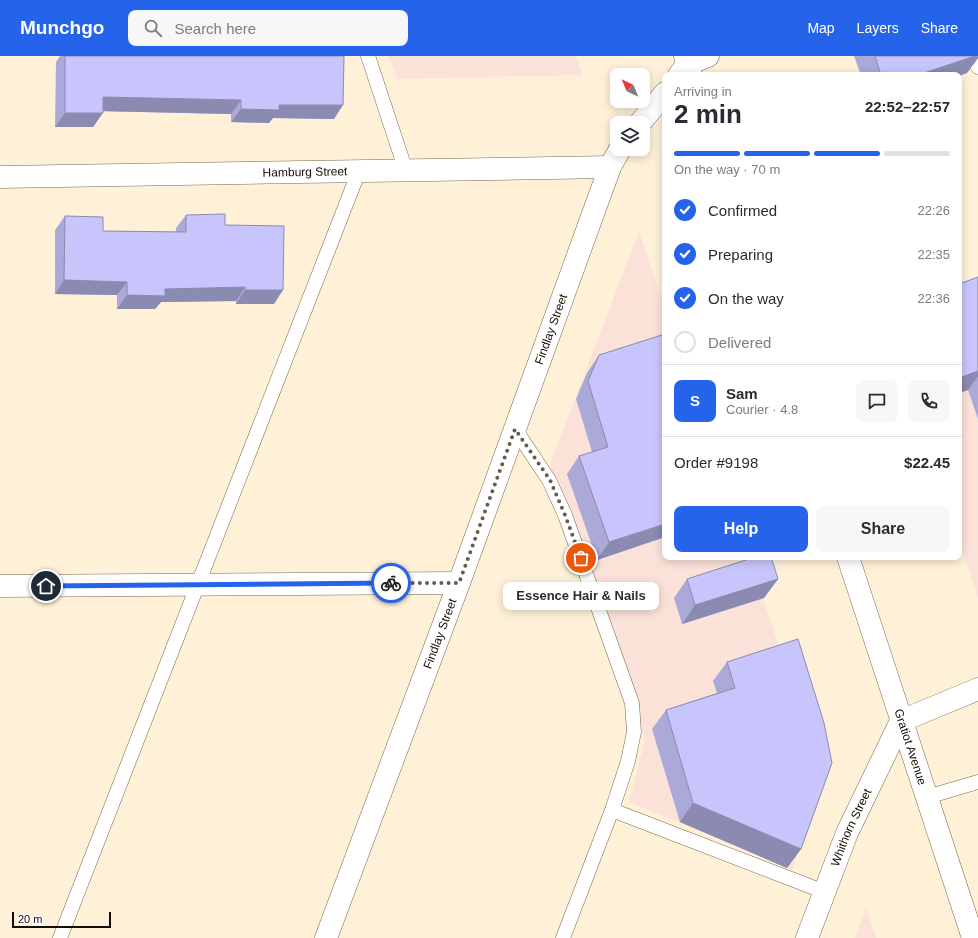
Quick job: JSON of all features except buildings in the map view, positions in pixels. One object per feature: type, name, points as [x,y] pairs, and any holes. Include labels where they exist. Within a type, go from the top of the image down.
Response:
[{"type":"street","points":[[686,68],[708,56]]},
{"type":"street","points":[[646,116],[662,97]]},
{"type":"street","name":"Hamburg Street","points":[[0,177],[406,171],[615,158]]},
{"type":"street","name":"Findlay Street","points":[[326,938],[459,583],[615,158]]},
{"type":"street","name":"Gratiot Avenue","points":[[849,560],[973,938]]},
{"type":"street","points":[[0,586],[459,583]]},
{"type":"street","points":[[901,721],[978,689]]},
{"type":"street","name":"Whithorn Street","points":[[808,938],[847,833],[901,721]]},
{"type":"lane","points":[[368,56],[406,171]]},
{"type":"lane","points":[[974,56],[978,67]]},
{"type":"lane","points":[[60,938],[358,171]]},
{"type":"lane","points":[[515,429],[550,480],[565,515],[632,703],[634,732],[628,761],[612,810],[563,938]]},
{"type":"lane","points":[[926,797],[978,782]]},
{"type":"lane","points":[[612,810],[825,892]]},
{"type":"shaded area","points":[[389,56],[576,56],[582,75],[397,79]]},
{"type":"shaded area","points":[[639,231],[662,300],[662,560],[750,560],[823,776],[793,869],[629,802],[645,739],[550,464]]},
{"type":"shaded area","points":[[978,283],[978,597],[962,549],[962,288]]},
{"type":"shaded area","points":[[866,908],[876,938],[855,938]]},
{"type":"way so far","points":[[391,583],[459,583],[515,429],[550,480],[581,558]]},
{"type":"place","name":"Essence Hair & Nails","points":[[581,558]]},
{"type":"route","points":[[46,586],[391,583]]}]
